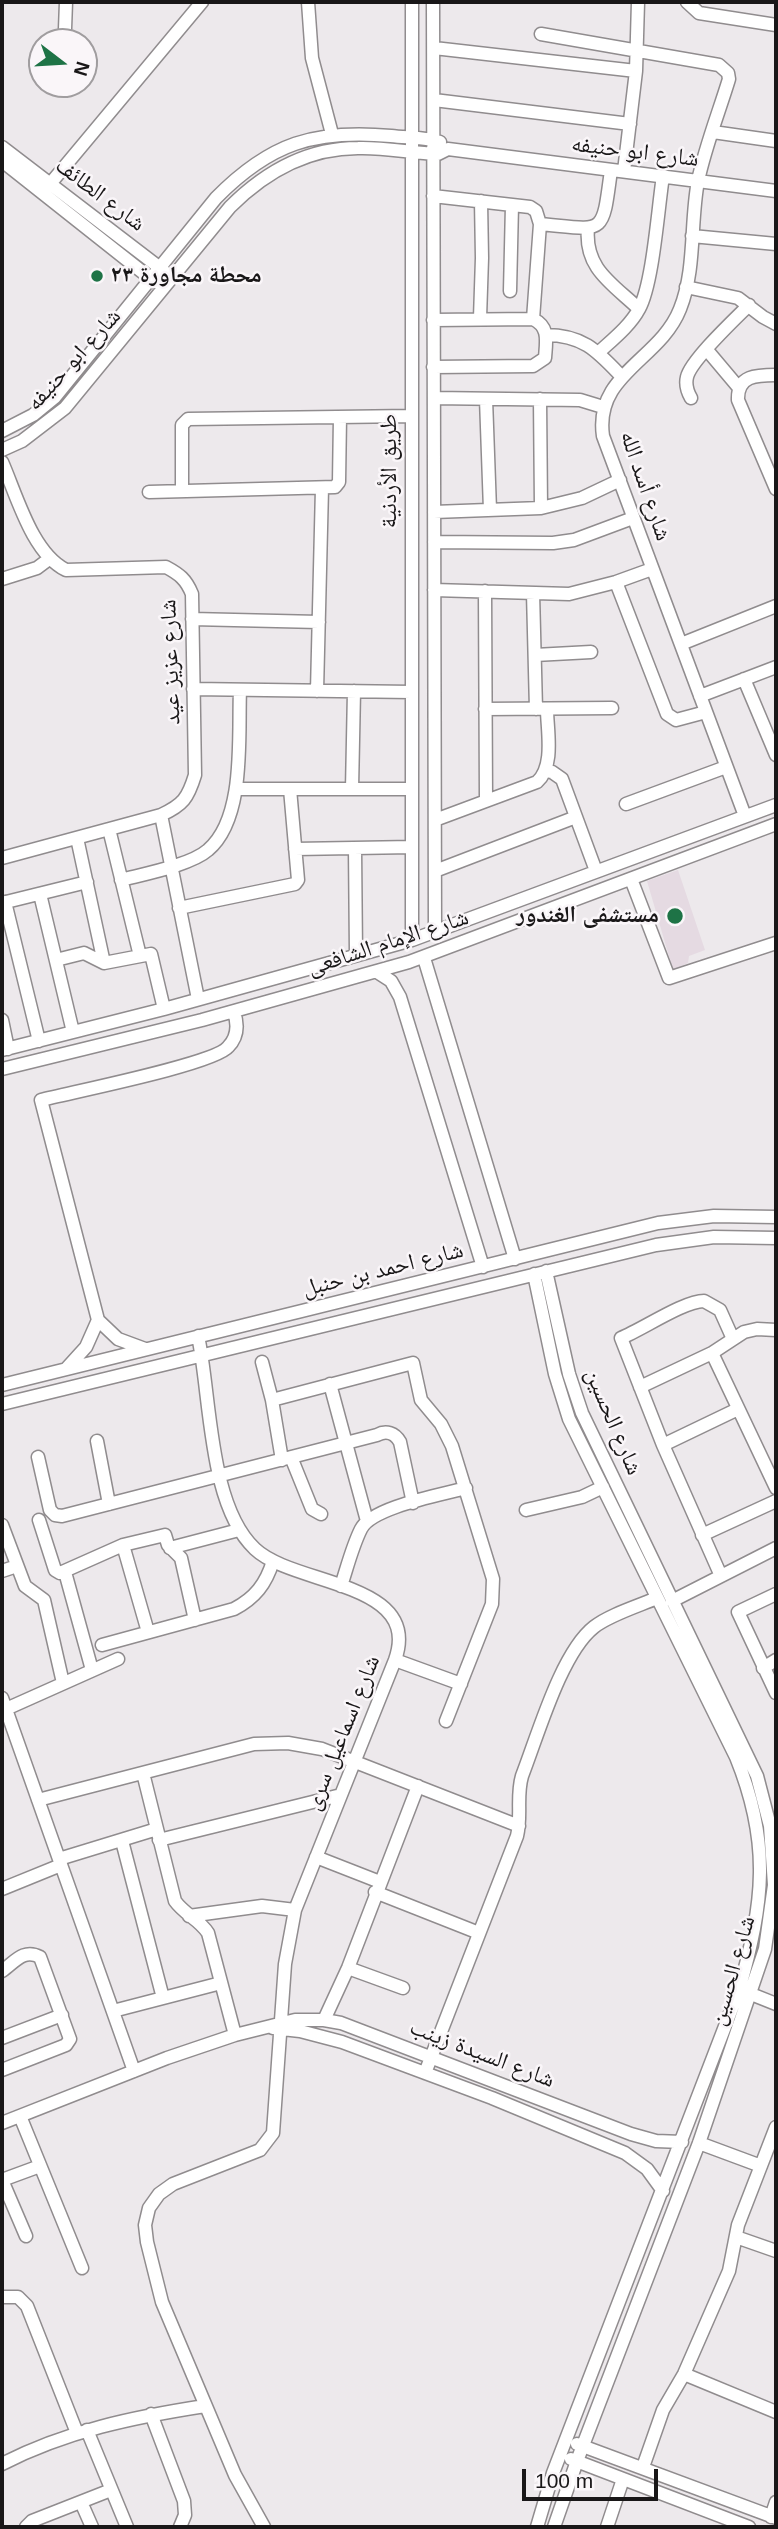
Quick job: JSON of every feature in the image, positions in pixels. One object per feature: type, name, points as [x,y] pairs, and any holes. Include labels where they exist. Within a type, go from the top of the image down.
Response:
[{"type":"street","points":[[65,28],[66,2]]},
{"type":"street","points":[[50,184],[202,2]]},
{"type":"street","points":[[308,2],[312,58],[332,134]]},
{"type":"street","name":"طريق الأردنية","points":[[412,2],[412,940]]},
{"type":"street","name":"طريق الأردنية","points":[[433,2],[435,932]]},
{"type":"street","points":[[540,224],[588,229],[599,224],[605,214],[629,124],[636,71],[638,2]]},
{"type":"street","points":[[687,2],[699,13],[776,25]]},
{"type":"street","points":[[541,34],[636,51]]},
{"type":"street","points":[[434,48],[636,71]]},
{"type":"street","name":"شارع أسد الله","points":[[636,51],[719,65],[725,68],[729,79],[698,181],[687,287],[680,309],[669,330],[611,390],[603,407],[601,422],[603,436],[744,816]]},
{"type":"street","points":[[434,100],[629,124]]},
{"type":"street","points":[[713,132],[776,141]]},
{"type":"street","name":"شارع ابو حنيفه","points":[[2,431],[33,415],[55,397],[216,198],[256,162],[280,149],[332,134],[358,133],[433,140],[448,149]]},
{"type":"street","name":"شارع الطائف","points":[[2,147],[173,277]]},
{"type":"street","name":"شارع ابو حنيفه","points":[[2,450],[22,441],[65,408],[230,207],[247,190],[288,163],[311,155],[334,149],[359,148],[433,154],[448,149],[776,191]]},
{"type":"street","name":"شارع الطائف","points":[[2,161],[163,289]]},
{"type":"street","points":[[598,353],[639,309],[648,281],[663,176]]},
{"type":"street","points":[[433,196],[530,207],[536,211],[540,224],[533,319]]},
{"type":"street","points":[[480,318],[481,201]]},
{"type":"street","points":[[510,291],[512,205]]},
{"type":"street","points":[[588,229],[586,244],[591,260],[639,309]]},
{"type":"street","points":[[692,236],[776,244]]},
{"type":"street","points":[[687,287],[727,295],[749,305],[776,324]]},
{"type":"street","points":[[691,398],[687,390],[688,373],[749,305]]},
{"type":"street","points":[[433,320],[533,319],[542,325],[546,335],[545,358],[533,366],[433,367]]},
{"type":"street","points":[[546,335],[574,338],[598,353],[622,377]]},
{"type":"street","points":[[707,350],[739,388]]},
{"type":"street","points":[[776,375],[750,377],[739,388],[738,400],[776,489]]},
{"type":"street","points":[[433,398],[580,400],[603,407]]},
{"type":"street","points":[[486,399],[490,510]]},
{"type":"street","points":[[540,400],[541,508]]},
{"type":"street","points":[[182,491],[185,420],[411,416]]},
{"type":"street","points":[[149,492],[335,487],[339,482],[340,417]]},
{"type":"street","points":[[2,462],[40,548],[49,559],[37,568],[2,579]]},
{"type":"street","points":[[434,512],[541,508],[582,498],[620,480]]},
{"type":"street","points":[[317,691],[322,488]]},
{"type":"street","points":[[434,542],[574,540],[633,518]]},
{"type":"street","name":"شارع عزيز عيد","points":[[2,858],[161,815],[178,807],[190,793],[195,775],[192,594],[188,583],[166,567],[66,570],[49,559]]},
{"type":"street","points":[[434,590],[569,594],[652,569]]},
{"type":"street","points":[[616,582],[667,714],[676,720],[706,712]]},
{"type":"street","points":[[485,591],[486,801]]},
{"type":"street","points":[[435,820],[537,782],[546,771],[535,655],[533,593]]},
{"type":"street","points":[[681,645],[776,606]]},
{"type":"street","points":[[192,619],[319,622]]},
{"type":"street","points":[[535,655],[591,652]]},
{"type":"street","points":[[700,696],[776,667]]},
{"type":"street","points":[[744,679],[776,755]]},
{"type":"street","points":[[194,689],[412,692]]},
{"type":"street","points":[[121,880],[171,867],[208,851],[226,822],[236,789],[240,690]]},
{"type":"street","points":[[352,789],[355,691]]},
{"type":"street","points":[[485,709],[612,708]]},
{"type":"street","points":[[626,804],[726,767]]},
{"type":"street","points":[[546,771],[558,774],[562,779],[596,871]]},
{"type":"street","points":[[236,789],[412,789]]},
{"type":"street","points":[[179,908],[295,884],[298,880],[290,789]]},
{"type":"street","name":"شارع الإمام الشافعى","points":[[5,1050],[412,940],[744,816],[776,807]]},
{"type":"street","points":[[161,815],[198,999]]},
{"type":"street","points":[[435,872],[576,817]]},
{"type":"street","name":"شارع الإمام الشافعى","points":[[2,1069],[234,1012],[424,958],[776,824]]},
{"type":"street","points":[[109,829],[139,956]]},
{"type":"street","points":[[78,838],[104,963]]},
{"type":"street","points":[[295,849],[412,847]]},
{"type":"street","points":[[355,848],[356,956]]},
{"type":"street","points":[[631,879],[669,978],[776,943]]},
{"type":"street","points":[[39,1041],[4,902],[87,882]]},
{"type":"street","points":[[40,894],[73,1032]]},
{"type":"street","points":[[56,960],[84,953],[104,963],[149,953],[153,956],[164,1009]]},
{"type":"street","points":[[424,958],[515,1259]]},
{"type":"street","points":[[377,972],[391,981],[400,997],[483,1267]]},
{"type":"street","points":[[145,1349],[118,1339],[98,1320],[41,1100],[195,1062],[227,1049],[237,1033],[234,1012]]},
{"type":"street","points":[[2,1020],[5,1050]]},
{"type":"street","points":[[57,1036],[61,1054]]},
{"type":"street","points":[[714,1216],[714,1237]]},
{"type":"street","name":"شارع احمد بن حنبل","points":[[2,1385],[658,1223],[714,1216],[776,1217]]},
{"type":"street","name":"شارع احمد بن حنبل","points":[[2,1404],[656,1245],[714,1237],[776,1238]]},
{"type":"street","name":"شارع الحسين","points":[[540,1273],[587,1426],[672,1601],[741,1754],[754,1809],[761,1861],[754,1940],[745,1992],[699,2143],[554,2527]]},
{"type":"street","name":"شارع الحسين","points":[[537,2527],[561,2455],[682,2142],[765,1950],[774,1885],[774,1843],[765,1801],[657,1598],[575,1433],[555,1374],[540,1273]]},
{"type":"street","points":[[721,1576],[663,1445],[621,1338],[645,1328],[686,1304],[704,1301],[720,1310],[733,1339]]},
{"type":"street","points":[[66,1369],[86,1347],[98,1320]]},
{"type":"street","points":[[640,1387],[712,1353],[744,1332],[757,1329],[776,1330]]},
{"type":"street","name":"شارع اسماعيل سرى","points":[[198,1336],[207,1416],[220,1476],[239,1530],[254,1548],[274,1561],[379,1602],[388,1609],[400,1633],[399,1650],[295,1910],[285,1964],[275,2122],[268,2143],[250,2155],[173,2184],[159,2194],[149,2208],[145,2225],[146,2242],[162,2302],[205,2406]]},
{"type":"street","points":[[712,1353],[776,1488]]},
{"type":"street","points":[[262,1362],[287,1459],[312,1508],[321,1514]]},
{"type":"street","points":[[272,1400],[413,1363],[421,1400],[447,1434],[490,1567],[494,1592],[492,1604],[446,1721]]},
{"type":"street","points":[[330,1384],[367,1521]]},
{"type":"street","points":[[663,1445],[738,1409]]},
{"type":"street","points":[[575,1433],[587,1426]]},
{"type":"street","points":[[38,1457],[49,1507],[55,1515],[62,1516],[345,1444],[382,1432],[397,1436],[400,1442],[413,1503]]},
{"type":"street","points":[[97,1441],[109,1504]]},
{"type":"street","points":[[526,1510],[582,1497],[603,1487]]},
{"type":"street","points":[[341,1586],[361,1528],[367,1521],[376,1515],[466,1488]]},
{"type":"street","points":[[702,1535],[776,1501]]},
{"type":"street","points":[[39,1520],[55,1570],[60,1573],[122,1545],[165,1535],[170,1548],[181,1558],[195,1620]]},
{"type":"street","points":[[2,1525],[26,1587],[44,1600],[63,1684]]},
{"type":"street","points":[[170,1548],[239,1530]]},
{"type":"street","points":[[122,1545],[148,1632]]},
{"type":"street","points":[[672,1601],[776,1548]]},
{"type":"street","points":[[102,1645],[234,1609],[249,1601],[261,1589],[274,1561]]},
{"type":"street","points":[[2,1571],[17,1566]]},
{"type":"street","points":[[65,1572],[92,1670]]},
{"type":"street","points":[[776,1594],[738,1612],[776,1693]]},
{"type":"street","points":[[425,2073],[519,1826],[518,1790],[565,1664],[578,1643],[596,1626],[657,1598]]},
{"type":"street","points":[[118,1659],[63,1684],[4,1703],[134,2071]]},
{"type":"street","points":[[395,1660],[461,1684]]},
{"type":"street","points":[[763,1668],[776,1660]]},
{"type":"street","points":[[38,1800],[254,1744],[288,1743],[322,1749],[519,1826]]},
{"type":"street","points":[[143,1773],[175,1901],[188,1916],[203,1925],[208,1933],[235,2035]]},
{"type":"street","points":[[324,2020],[348,1968],[418,1786]]},
{"type":"street","points":[[2,1889],[60,1862],[122,1841],[341,1795]]},
{"type":"street","points":[[122,1841],[163,1998]]},
{"type":"street","points":[[316,1857],[479,1933]]},
{"type":"street","points":[[188,1916],[262,1906],[295,1910]]},
{"type":"street","points":[[2,1952],[4,1970]]},
{"type":"street","points":[[2,2077],[2,2070],[68,2044],[70,2038],[40,1956],[32,1953],[18,1957],[4,1970]]},
{"type":"street","points":[[348,1968],[403,1989]]},
{"type":"street","points":[[113,2011],[221,1983]]},
{"type":"street","points":[[745,1992],[776,2004]]},
{"type":"street","points":[[2,2038],[62,2015]]},
{"type":"street","name":"شارع السيدة زينب","points":[[2,2123],[235,2035],[280,2026],[295,2020],[324,2020],[341,2023],[631,2134],[656,2141],[682,2142]]},
{"type":"street","name":"شارع السيدة زينب","points":[[280,2026],[342,2042],[625,2153],[647,2169],[663,2191]]},
{"type":"street","points":[[20,2116],[82,2268]]},
{"type":"street","points":[[643,2467],[663,2410],[684,2374],[729,2271],[736,2237],[776,2127]]},
{"type":"street","points":[[699,2143],[761,2166]]},
{"type":"street","points":[[26,2236],[2,2180],[40,2165]]},
{"type":"street","points":[[736,2237],[776,2251]]},
{"type":"street","points":[[2,2297],[18,2297],[27,2306],[127,2527]]},
{"type":"street","points":[[684,2374],[776,2412]]},
{"type":"street","points":[[2,2464],[26,2451],[82,2431],[151,2414],[205,2406],[235,2475],[264,2527]]},
{"type":"street","points":[[151,2414],[184,2501],[185,2515],[180,2527]]},
{"type":"street","points":[[567,2440],[774,2517],[776,2502]]},
{"type":"street","points":[[561,2455],[741,2526]]},
{"type":"street","points":[[607,2527],[623,2479]]},
{"type":"street","points":[[31,2525],[111,2490]]},
{"type":"street","points":[[81,2501],[92,2527]]},
{"type":"shaded area","name":"مستشفى الغندور","points":[[678,870],[705,950],[689,956],[688,963],[673,970],[647,881]]},
{"type":"place","name":"محطة مجاورة ٢٣","points":[[97,276]]},
{"type":"place","name":"مستشفى الغندور","points":[[675,916]]}]
